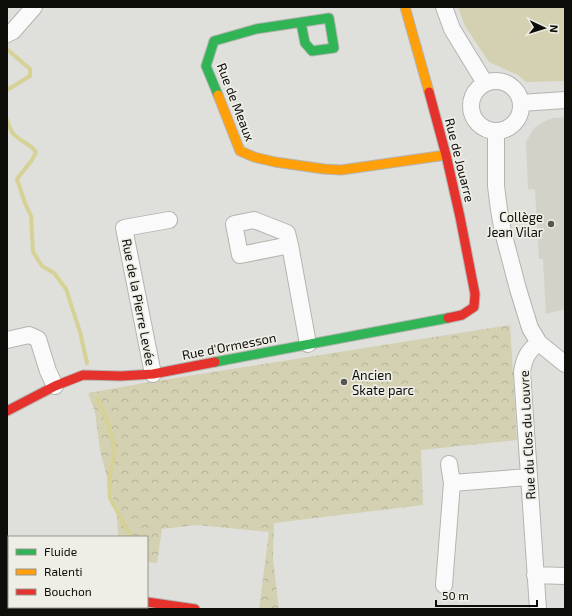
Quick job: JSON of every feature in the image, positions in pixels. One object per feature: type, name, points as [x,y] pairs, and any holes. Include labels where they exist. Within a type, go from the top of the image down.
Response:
[{"type":"street","points":[[10,33],[34,7]]},
{"type":"street","name":"Rue de Jouarre","points":[[405,7],[446,155],[475,294],[474,306],[462,315]]},
{"type":"street","points":[[444,7],[452,29],[485,83]]},
{"type":"street","name":"Rue de Meaux","points":[[301,23],[256,29],[214,41],[206,66],[240,150],[263,160],[330,170],[341,170],[446,155]]},
{"type":"street","points":[[493,81],[501,81],[508,84],[519,95],[520,103],[520,111],[517,119],[512,125],[496,131],[480,126],[471,111],[473,95],[478,88],[485,83],[493,81]]},
{"type":"street","points":[[520,103],[565,100]]},
{"type":"street","points":[[496,131],[496,186],[503,232],[518,289],[530,328],[539,343],[565,364]]},
{"type":"street","name":"Rue de la Pierre Levée","points":[[153,374],[124,228],[169,220]]},
{"type":"street","points":[[290,245],[308,344]]},
{"type":"street","name":"Rue d'Ormesson","points":[[7,411],[56,386],[83,375],[121,376],[153,374],[462,315]]},
{"type":"street","points":[[7,340],[29,335],[38,339],[48,371],[56,386]]},
{"type":"street","name":"Rue du Clos du Louvre","points":[[538,609],[522,372],[523,362],[531,348],[539,343]]},
{"type":"street","points":[[444,585],[452,483],[449,464]]},
{"type":"street","points":[[452,483],[528,476]]},
{"type":"street","points":[[536,575],[565,576]]},
{"type":"street","points":[[148,602],[195,609]]},
{"type":"shaded area","name":"Collège Jean Vilar","points":[[565,117],[565,309],[546,314],[543,259],[539,259],[535,190],[528,189],[526,142],[534,128],[553,118]]},
{"type":"green space","points":[[458,7],[565,7],[565,81],[526,82],[518,75],[489,62],[465,26]]},
{"type":"green space","points":[[510,325],[517,440],[421,450],[423,505],[274,523],[273,559],[279,609],[259,609],[269,532],[197,525],[162,529],[157,563],[148,562],[148,536],[118,536],[117,514],[100,451],[95,412],[88,393]]},
{"type":"waterway","points":[[7,90],[30,76],[30,69],[8,50]]},
{"type":"waterway","points":[[7,120],[12,132],[17,138],[31,146],[36,152],[32,160],[17,179],[31,216],[33,252],[42,266],[54,273],[66,289],[80,332],[87,363]]},
{"type":"waterway","points":[[97,399],[107,420],[115,450],[109,481],[110,498],[130,536]]},
{"type":"traffic: fast","points":[[218,95],[206,66],[214,41],[256,29],[329,18],[334,48],[312,51],[305,43],[301,23]]},
{"type":"traffic: fast","points":[[215,362],[448,318]]},
{"type":"traffic: slow","points":[[405,7],[429,92]]},
{"type":"traffic: slow","points":[[218,95],[240,151],[254,157],[275,162],[341,170],[446,155]]},
{"type":"traffic: jam","points":[[429,92],[446,155],[475,294],[474,307],[462,315],[448,318]]},
{"type":"traffic: jam","points":[[7,411],[55,386],[83,375],[121,376],[153,374],[215,362]]},
{"type":"traffic: jam","points":[[148,602],[195,609]]},
{"type":"place","name":"Collège Jean Vilar","points":[[551,224]]},
{"type":"place","name":"Ancien Skate parc","points":[[344,382]]}]
